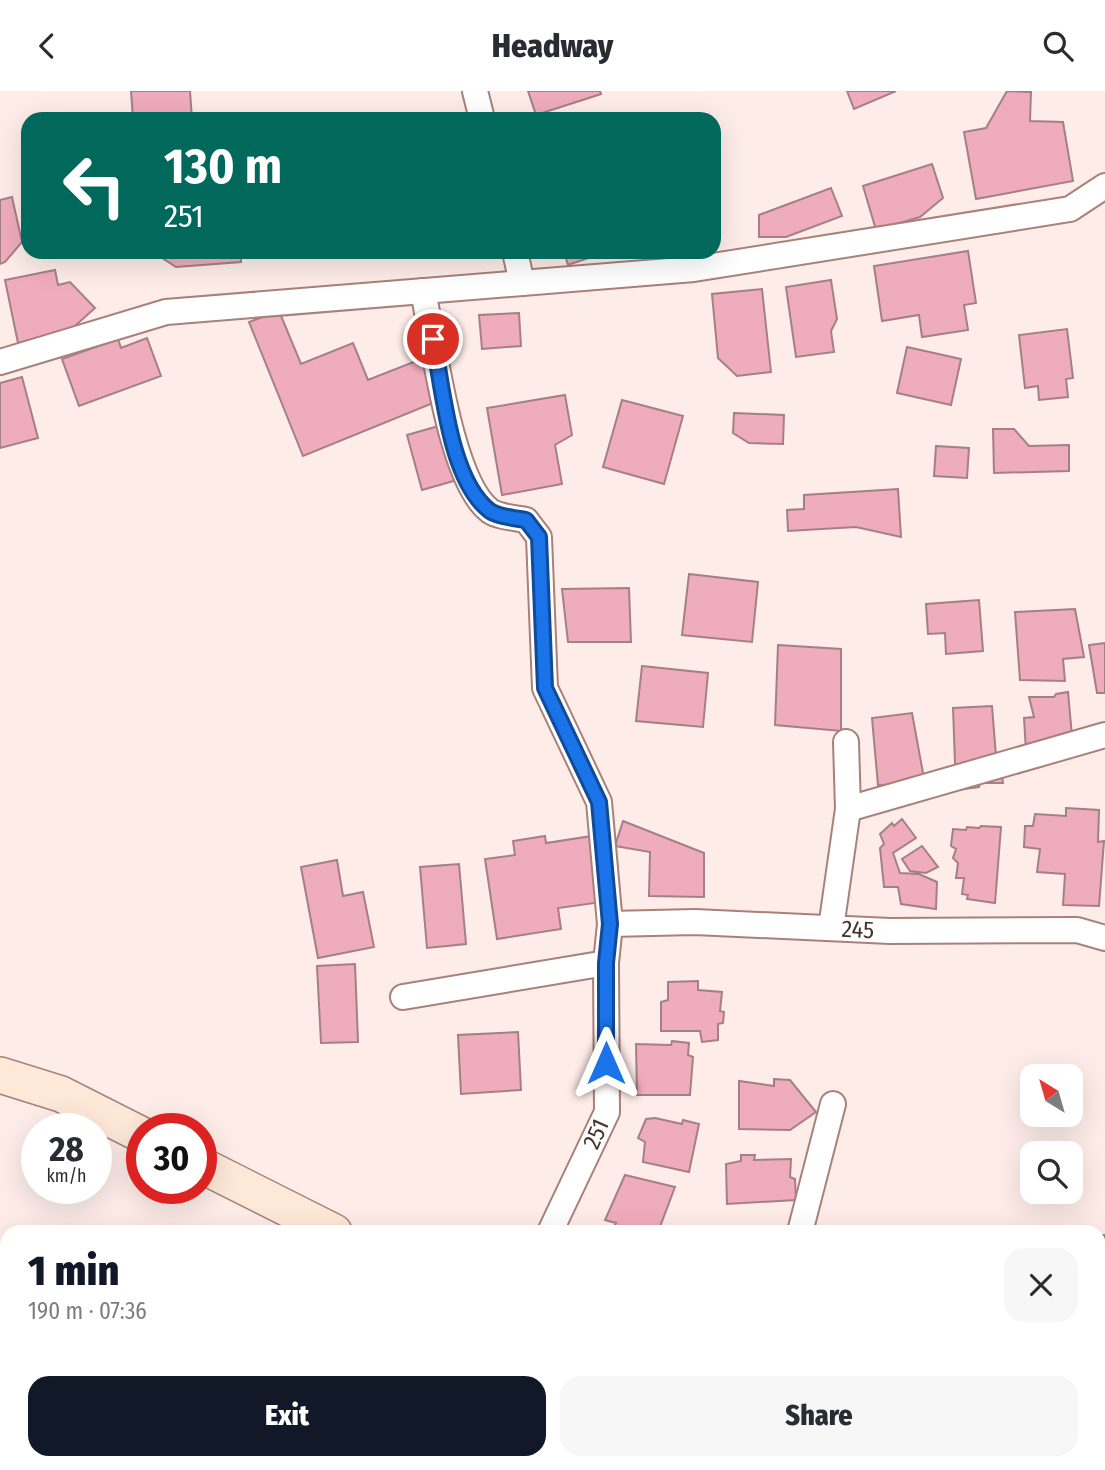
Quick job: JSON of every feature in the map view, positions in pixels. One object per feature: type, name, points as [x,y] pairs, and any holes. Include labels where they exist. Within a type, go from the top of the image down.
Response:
[{"type":"main road","points":[[0,1075],[61,1094],[126,1127]]},
{"type":"main road","points":[[217,1173],[320,1225]]},
{"type":"street","points":[[475,91],[480,112]]},
{"type":"street","points":[[0,362],[166,311],[694,269],[1070,209],[1105,186]]},
{"type":"street","points":[[517,259],[522,283]]},
{"type":"street","name":"251","points":[[424,291],[458,460],[472,493],[492,513],[526,520],[539,537],[545,688],[599,802],[610,924],[606,963],[607,1112],[553,1225]]},
{"type":"street","points":[[848,809],[1105,735]]},
{"type":"street","points":[[831,928],[848,809],[846,742]]},
{"type":"street","name":"245","points":[[610,924],[695,922],[890,931],[1077,930],[1105,938]]},
{"type":"street","points":[[403,997],[606,963]]},
{"type":"street","points":[[802,1225],[833,1104]]},
{"type":"building","points":[[131,91],[190,91],[192,112],[132,112]]},
{"type":"building","points":[[131,91],[190,91],[192,112],[132,112]]},
{"type":"building","points":[[528,91],[600,91],[601,94],[545,112],[535,112]]},
{"type":"building","points":[[847,91],[896,91],[854,109]]},
{"type":"building","points":[[1007,91],[1031,92],[1030,121],[1063,122],[1073,181],[976,199],[964,132],[986,128]]},
{"type":"building","points":[[932,164],[943,198],[920,217],[876,230],[863,186]]},
{"type":"building","points":[[831,188],[842,216],[786,237],[759,237],[759,215]]},
{"type":"building","points":[[12,197],[21,243],[5,262],[0,264],[0,200]]},
{"type":"building","points":[[968,251],[976,303],[964,305],[968,330],[922,337],[919,315],[882,321],[874,266]]},
{"type":"building","points":[[164,259],[241,259],[241,262],[176,267]]},
{"type":"building","points":[[164,259],[241,259],[241,262],[176,267]]},
{"type":"building","points":[[566,259],[586,259],[568,265]]},
{"type":"building","points":[[55,270],[58,285],[70,282],[95,308],[76,325],[78,331],[18,343],[5,280]]},
{"type":"building","points":[[831,280],[837,319],[831,331],[834,352],[796,357],[786,287]]},
{"type":"building","points":[[762,289],[771,372],[737,376],[718,358],[712,294]]},
{"type":"building","points":[[279,311],[301,364],[353,343],[368,380],[421,359],[438,401],[303,456],[249,322]]},
{"type":"building","points":[[519,313],[521,346],[482,349],[479,315]]},
{"type":"building","points":[[1067,329],[1073,378],[1066,379],[1068,397],[1039,400],[1038,386],[1025,388],[1019,335]]},
{"type":"building","points":[[147,338],[161,376],[79,406],[62,359],[118,339],[121,348]]},
{"type":"building","points":[[907,347],[961,359],[951,405],[897,393]]},
{"type":"building","points":[[22,377],[38,438],[0,448],[0,383]]},
{"type":"building","points":[[565,395],[572,435],[555,445],[562,484],[502,495],[487,408]]},
{"type":"building","points":[[622,400],[683,416],[664,484],[603,467]]},
{"type":"building","points":[[734,413],[784,415],[783,444],[749,443],[733,433]]},
{"type":"building","points":[[442,425],[457,480],[422,490],[407,435]]},
{"type":"building","points":[[993,429],[1014,429],[1029,446],[1069,445],[1069,471],[994,473]]},
{"type":"building","points":[[936,446],[969,448],[967,478],[934,476]]},
{"type":"building","points":[[898,489],[901,537],[856,527],[788,531],[787,510],[804,509],[804,495]]},
{"type":"building","points":[[689,574],[758,582],[752,642],[682,635]]},
{"type":"building","points":[[629,588],[631,642],[568,642],[562,589]]},
{"type":"building","points":[[979,600],[983,651],[946,654],[945,633],[928,634],[926,604]]},
{"type":"building","points":[[1075,609],[1084,657],[1063,659],[1065,681],[1020,680],[1015,612]]},
{"type":"building","points":[[1105,643],[1105,693],[1097,693],[1089,645]]},
{"type":"building","points":[[778,645],[841,649],[841,731],[775,725]]},
{"type":"building","points":[[642,666],[708,673],[703,727],[636,721]]},
{"type":"building","points":[[1068,692],[1073,747],[1026,751],[1024,718],[1034,717],[1029,697],[1054,697],[1056,694]]},
{"type":"building","points":[[992,706],[997,769],[1001,768],[1003,783],[980,783],[979,787],[956,790],[953,708]]},
{"type":"building","points":[[912,713],[925,784],[878,785],[872,718]]},
{"type":"building","points":[[1066,808],[1099,810],[1098,842],[1104,841],[1099,906],[1063,905],[1065,874],[1037,872],[1040,849],[1024,847],[1025,826],[1033,826],[1035,814],[1066,816]]},
{"type":"building","points":[[902,819],[916,838],[893,853],[900,873],[919,874],[937,882],[936,909],[901,904],[898,887],[884,887],[880,848],[884,844],[880,834],[892,823],[894,826]]},
{"type":"building","points":[[623,821],[704,853],[704,897],[649,896],[650,852],[615,846]]},
{"type":"building","points":[[967,827],[1001,827],[995,903],[967,899],[968,895],[962,894],[964,878],[956,878],[958,863],[953,858],[956,849],[951,846],[953,829],[966,830]]},
{"type":"building","points":[[545,836],[546,843],[592,836],[602,902],[558,908],[561,929],[497,939],[485,859],[515,855],[513,841]]},
{"type":"building","points":[[922,846],[938,867],[926,873],[910,871],[902,859]]},
{"type":"building","points":[[337,860],[343,896],[363,892],[374,947],[318,958],[301,867]]},
{"type":"building","points":[[459,864],[466,944],[427,948],[420,867]]},
{"type":"building","points":[[355,964],[358,1042],[321,1043],[317,966]]},
{"type":"building","points":[[698,981],[698,990],[722,992],[720,1011],[724,1012],[723,1023],[718,1024],[718,1040],[702,1042],[700,1031],[661,1031],[661,1002],[668,1000],[668,982]]},
{"type":"building","points":[[518,1032],[521,1090],[461,1094],[458,1035]]},
{"type":"building","points":[[672,1041],[689,1043],[688,1055],[693,1057],[690,1095],[637,1095],[636,1044],[671,1045]]},
{"type":"building","points":[[774,1079],[790,1080],[816,1112],[790,1130],[739,1129],[739,1081],[774,1086]]},
{"type":"building","points":[[655,1118],[682,1124],[683,1120],[699,1124],[689,1172],[643,1162],[645,1142],[638,1138],[646,1119]]},
{"type":"building","points":[[741,1155],[755,1155],[754,1160],[791,1159],[790,1177],[795,1179],[796,1200],[727,1204],[726,1164],[741,1161]]},
{"type":"building","points":[[625,1175],[675,1187],[661,1225],[615,1225],[616,1223],[605,1220]]},
{"type":"route","points":[[433,339],[458,460],[472,493],[492,513],[526,520],[539,537],[545,688],[599,802],[610,924],[606,963],[606,1063]]}]
